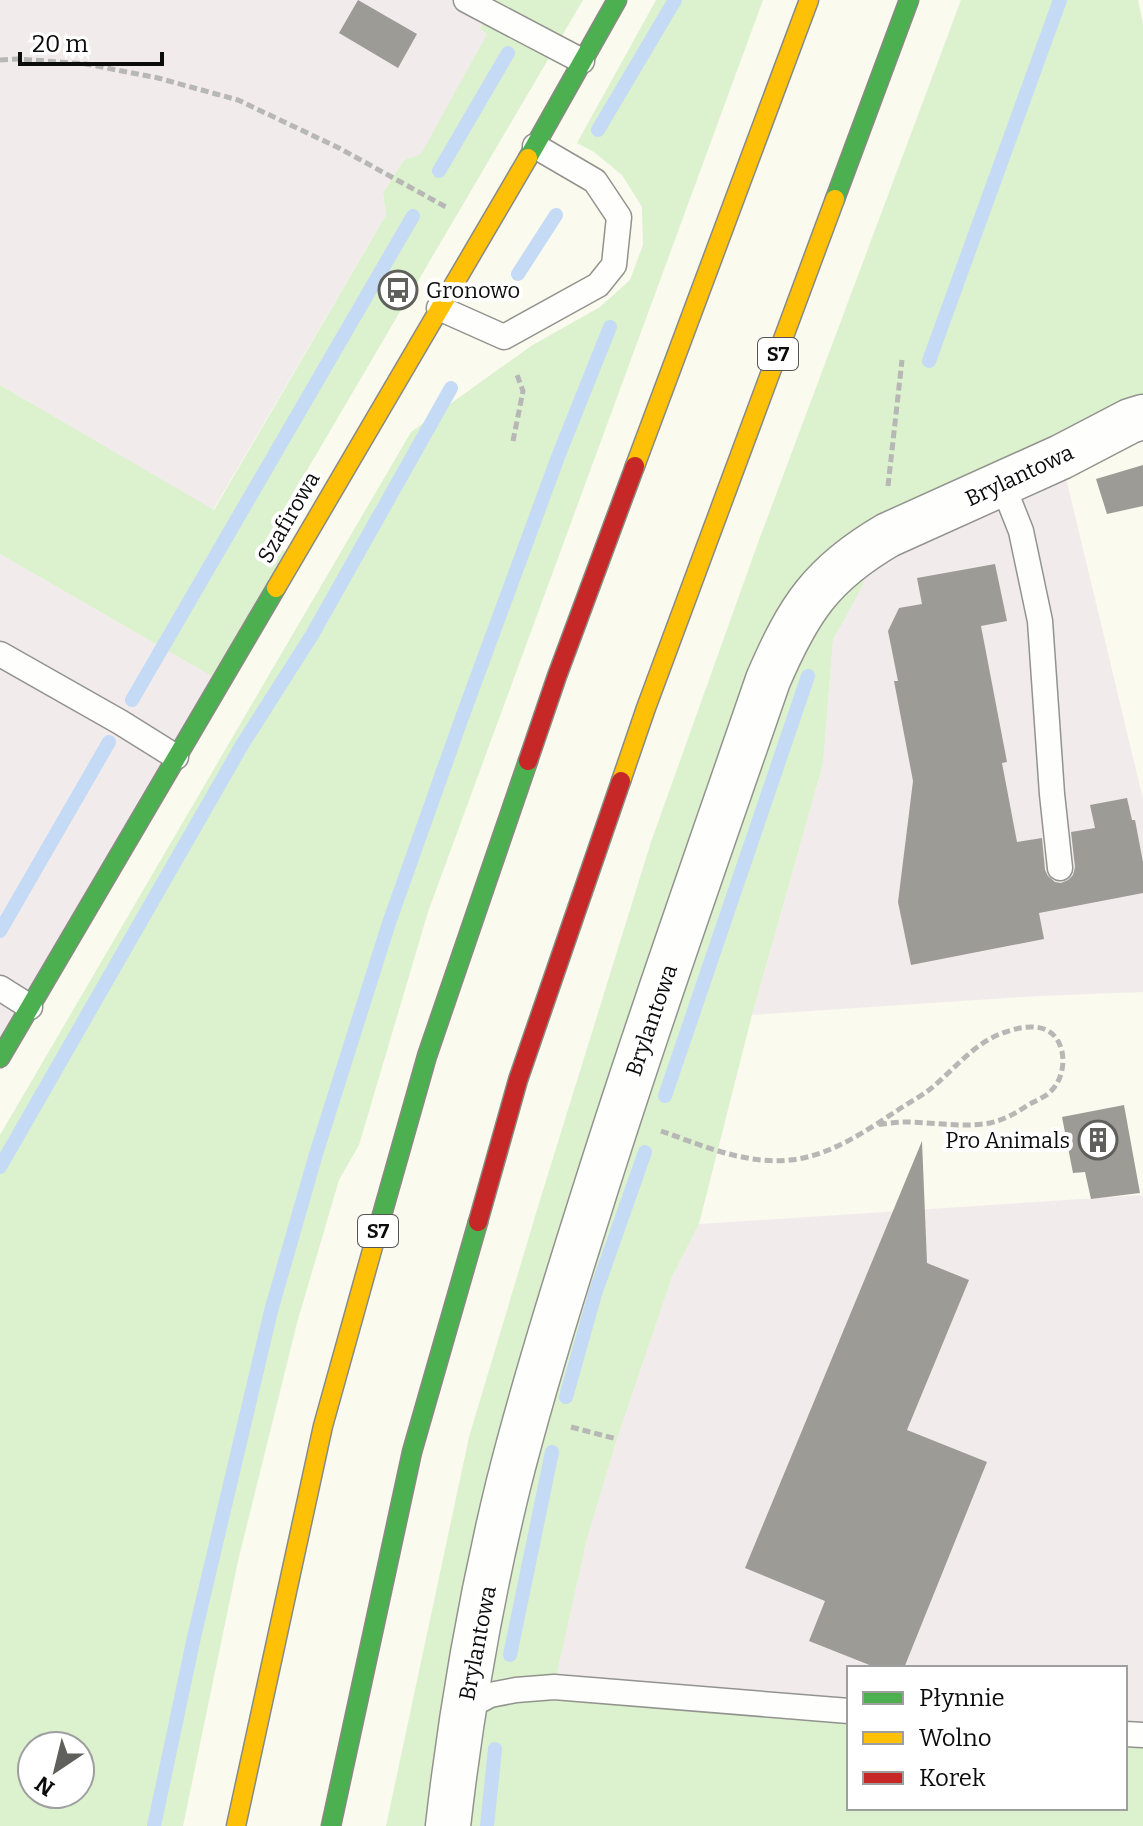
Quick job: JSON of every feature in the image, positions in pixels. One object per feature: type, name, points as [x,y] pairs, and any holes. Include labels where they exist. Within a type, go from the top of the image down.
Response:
[{"type":"main road","name":"Szafirowa","points":[[0,1058],[535,146],[617,0]]},
{"type":"main road","name":"S7","points":[[236,1826],[323,1426],[427,1056],[557,676],[809,0]]},
{"type":"main road","name":"S7","points":[[331,1826],[412,1452],[518,1080],[646,708],[909,0]]},
{"type":"street","name":"Brylantowa","points":[[448,1826],[481,1614],[526,1416],[618,1117],[780,650],[797,618],[832,574],[869,546],[1143,417]]},
{"type":"lane","points":[[466,0],[582,61]]},
{"type":"lane","points":[[439,308],[504,337],[598,285],[614,265],[619,217],[595,181],[535,146]]},
{"type":"lane","points":[[1002,483],[1021,531],[1040,621],[1060,868]]},
{"type":"lane","points":[[0,654],[176,757]]},
{"type":"lane","points":[[0,988],[30,1007]]},
{"type":"lane","points":[[464,1709],[490,1695],[554,1687],[847,1711]]},
{"type":"path","points":[[0,60],[86,64],[158,78],[238,100],[339,148],[485,229]]},
{"type":"path","points":[[504,337],[523,391],[513,441]]},
{"type":"path","points":[[888,535],[887,496],[902,360]]},
{"type":"path","points":[[618,1117],[718,1151],[766,1160],[789,1160],[819,1154],[875,1125],[928,1091],[979,1046],[997,1035],[1020,1028],[1047,1029],[1055,1035],[1061,1047],[1062,1069],[1050,1092],[1013,1115],[991,1123],[969,1125],[902,1122],[875,1125]]},
{"type":"shaded area","points":[[0,0],[497,0],[480,29],[487,34],[445,114],[421,155],[404,160],[383,193],[386,215],[213,510],[0,385]]},
{"type":"shaded area","points":[[1061,457],[1143,799],[1143,992],[752,1015],[823,764],[833,640],[841,625],[851,559]]},
{"type":"shaded area","points":[[0,554],[220,681],[0,1058]]},
{"type":"shaded area","points":[[1143,1195],[1143,1735],[1127,1734],[1127,1666],[847,1666],[847,1711],[554,1687],[587,1539],[617,1439],[672,1277],[699,1224]]},
{"type":"green space","points":[[497,0],[583,0],[266,540],[293,556],[220,681],[0,554],[0,385],[214,510],[386,215],[383,193],[404,160],[421,154],[487,34],[480,29]]},
{"type":"green space","points":[[656,0],[763,0],[428,912],[359,1145],[339,1180],[297,1323],[238,1561],[183,1826],[0,1826],[0,1135],[411,432],[531,346],[600,307],[630,280],[643,245],[642,207],[622,175],[594,152],[577,143]]},
{"type":"green space","points":[[961,0],[1138,0],[1143,24],[1143,417],[851,559],[864,583],[833,640],[823,764],[752,1015],[699,1224],[672,1277],[587,1539],[554,1687],[847,1711],[847,1810],[1127,1810],[1127,1734],[1143,1735],[1143,1826],[386,1826],[469,1437],[651,842],[759,540]]},
{"type":"building","points":[[358,0],[417,34],[398,68],[339,33]]},
{"type":"building","points":[[1143,465],[1143,506],[1107,514],[1096,479]]},
{"type":"building","points":[[995,564],[1007,621],[981,626],[1007,762],[1002,763],[1017,842],[1042,838],[1045,870],[1055,882],[1061,883],[1073,875],[1075,867],[1071,832],[1095,828],[1090,805],[1127,798],[1132,820],[1135,820],[1143,862],[1143,893],[1039,913],[1044,939],[911,965],[898,902],[913,781],[888,631],[899,608],[922,604],[917,578]]},
{"type":"building","name":"Pro Animals","points":[[1124,1105],[1140,1193],[1091,1199],[1085,1172],[1073,1173],[1062,1117]]},
{"type":"building","points":[[922,1141],[927,1263],[969,1280],[907,1430],[987,1462],[905,1666],[872,1666],[809,1641],[825,1601],[745,1568]]},
{"type":"waterway","points":[[598,130],[675,0]]},
{"type":"waterway","points":[[929,361],[1060,0]]},
{"type":"waterway","points":[[439,171],[508,53]]},
{"type":"waterway","points":[[518,274],[556,215]]},
{"type":"waterway","points":[[132,700],[413,216]]},
{"type":"waterway","points":[[154,1826],[194,1637],[271,1311],[316,1154],[389,923],[460,723],[558,457],[610,327]]},
{"type":"waterway","points":[[0,1167],[242,745],[312,635],[451,388]]},
{"type":"waterway","points":[[665,1096],[808,676]]},
{"type":"waterway","points":[[0,931],[109,742]]},
{"type":"waterway","points":[[566,1397],[595,1294],[645,1152]]},
{"type":"waterway","points":[[510,1655],[552,1452]]},
{"type":"waterway","points":[[487,1826],[495,1749]]},
{"type":"traffic: fast","points":[[528,158],[617,0]]},
{"type":"traffic: fast","points":[[835,199],[909,0]]},
{"type":"traffic: fast","points":[[0,1058],[276,588]]},
{"type":"traffic: fast","points":[[376,1236],[427,1056],[528,761]]},
{"type":"traffic: fast","points":[[331,1826],[412,1452],[478,1222]]},
{"type":"traffic: slow","points":[[635,466],[809,0]]},
{"type":"traffic: slow","points":[[276,588],[528,158]]},
{"type":"traffic: slow","points":[[621,781],[835,199]]},
{"type":"traffic: slow","points":[[236,1826],[323,1426],[376,1236]]},
{"type":"traffic: jam","points":[[528,761],[635,466]]},
{"type":"traffic: jam","points":[[478,1222],[518,1080],[621,781]]},
{"type":"place","name":"Gronowo","points":[[398,290]]},
{"type":"place","name":"Pro Animals","points":[[1098,1140]]}]
